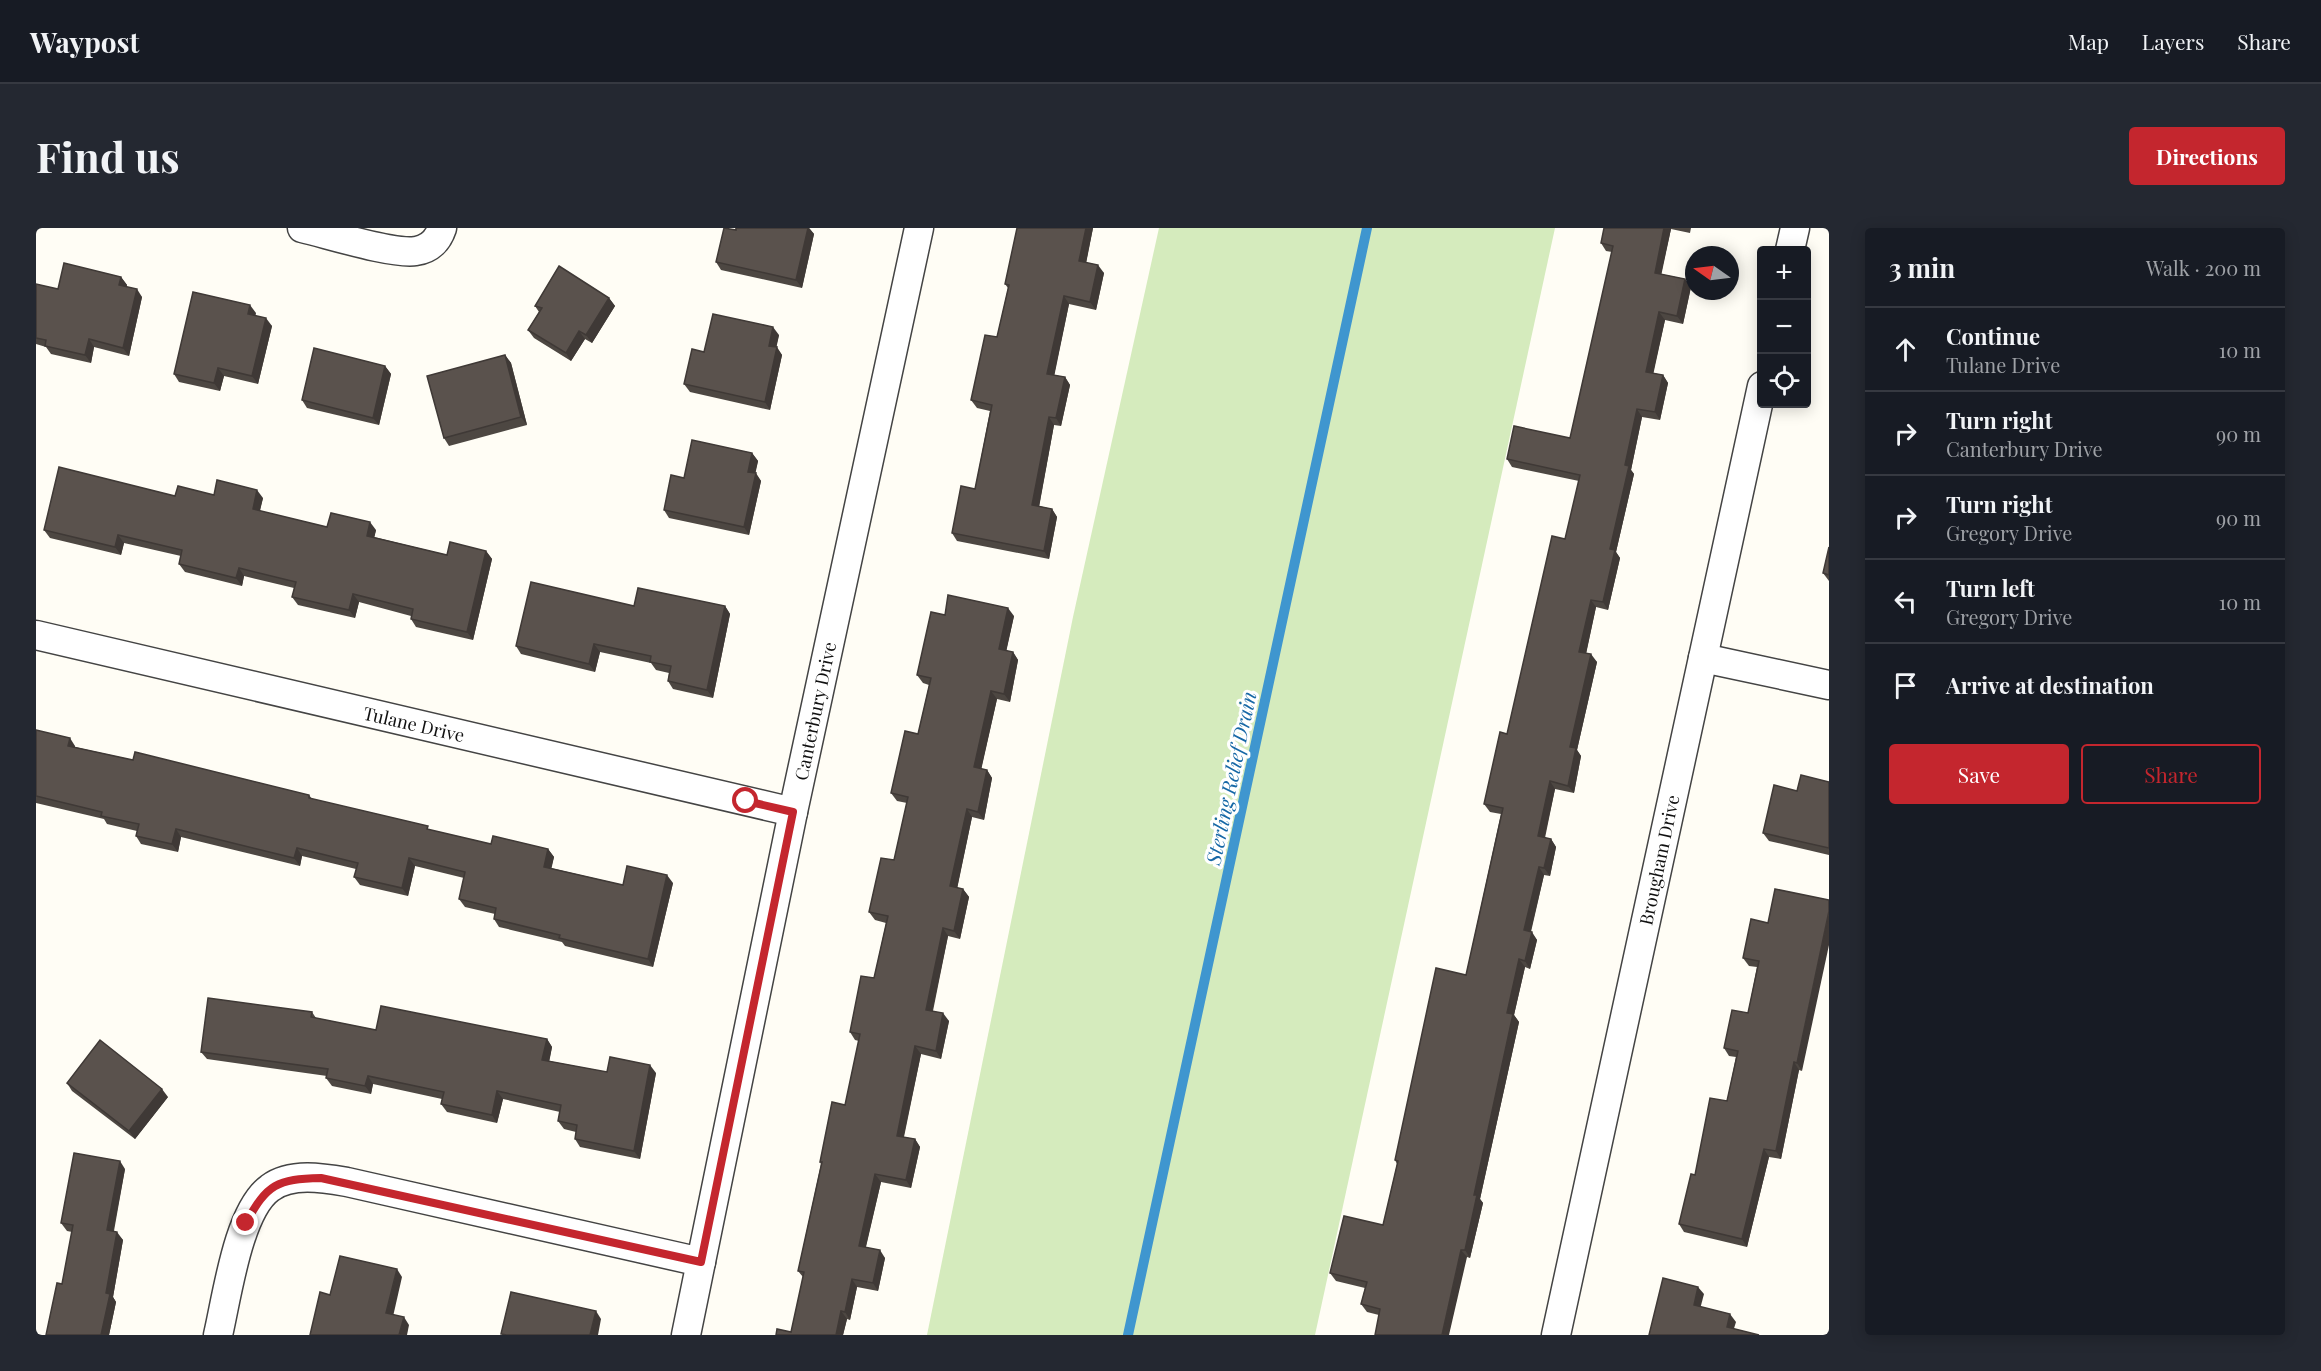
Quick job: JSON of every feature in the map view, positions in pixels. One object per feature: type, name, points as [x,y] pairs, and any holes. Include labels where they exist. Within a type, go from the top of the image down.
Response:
[{"type":"street","points":[[302,228],[397,251],[415,252],[435,238]]},
{"type":"street","name":"Canterbury Drive","points":[[686,1335],[793,812],[919,228]]},
{"type":"street","points":[[1791,246],[1795,228]]},
{"type":"street","name":"Brougham Drive","points":[[1556,1335],[1757,405]]},
{"type":"street","name":"Tulane Drive","points":[[36,635],[793,812]]},
{"type":"street","points":[[1703,658],[1829,685]]},
{"type":"street","points":[[218,1335],[237,1248],[246,1223],[256,1204],[270,1187],[294,1179],[321,1178],[347,1182],[701,1262]]},
{"type":"green space","name":"Sterling Relief Drain","points":[[1159,228],[1555,228],[1315,1335],[927,1335],[1073,617]]},
{"type":"building","points":[[724,228],[736,230],[736,228],[808,228],[796,280],[716,262]]},
{"type":"building","points":[[1017,228],[1086,228],[1079,261],[1098,265],[1090,302],[1064,296],[1047,374],[1065,377],[1056,418],[1049,417],[1032,505],[1052,509],[1044,551],[952,533],[961,486],[975,489],[992,405],[971,400],[985,335],[997,337],[1009,285],[1005,284]]},
{"type":"building","points":[[1604,228],[1664,228],[1655,273],[1685,279],[1677,316],[1659,312],[1646,372],[1663,375],[1655,412],[1637,409],[1625,465],[1629,466],[1610,549],[1615,550],[1603,602],[1591,600],[1579,652],[1591,654],[1570,747],[1576,748],[1568,786],[1550,781],[1538,836],[1551,839],[1544,868],[1539,867],[1524,930],[1532,932],[1525,961],[1519,959],[1507,1013],[1513,1014],[1474,1195],[1477,1195],[1465,1250],[1461,1250],[1442,1335],[1375,1335],[1380,1309],[1361,1304],[1367,1282],[1330,1273],[1344,1216],[1383,1225],[1436,968],[1466,975],[1503,808],[1484,804],[1500,732],[1507,734],[1552,536],[1565,539],[1580,475],[1507,459],[1514,426],[1570,438],[1613,246],[1601,243]]},
{"type":"building","points":[[64,263],[121,277],[119,285],[137,289],[123,348],[89,339],[85,355],[45,346],[46,340],[36,338],[36,284],[58,289]]},
{"type":"building","points":[[559,266],[609,298],[586,335],[579,331],[566,353],[528,330],[542,308],[535,306]]},
{"type":"building","points":[[193,292],[250,305],[248,314],[266,318],[252,376],[218,368],[214,383],[174,374]]},
{"type":"building","points":[[713,314],[773,327],[769,346],[777,347],[765,402],[684,384],[692,349],[704,352]]},
{"type":"building","points":[[314,348],[385,366],[373,418],[302,400]]},
{"type":"building","points":[[505,355],[521,417],[444,438],[427,376]]},
{"type":"building","points":[[692,440],[752,453],[748,472],[756,473],[744,527],[664,510],[671,475],[684,478]]},
{"type":"building","points":[[59,467],[175,496],[178,486],[214,495],[217,480],[257,490],[253,509],[327,527],[331,513],[370,522],[367,536],[447,555],[450,542],[486,551],[467,632],[411,619],[413,609],[353,594],[349,610],[292,597],[296,582],[239,568],[236,578],[179,564],[182,550],[118,535],[115,547],[44,530]]},
{"type":"building","points":[[1829,547],[1829,575],[1823,573]]},
{"type":"building","points":[[531,582],[634,606],[638,588],[725,606],[707,690],[668,681],[671,666],[650,662],[651,656],[594,644],[589,664],[516,646]]},
{"type":"building","points":[[948,595],[1008,608],[999,649],[1013,652],[1004,694],[991,691],[974,767],[987,770],[978,812],[967,809],[950,886],[963,889],[954,931],[943,928],[926,1010],[943,1013],[936,1051],[915,1046],[897,1136],[915,1139],[906,1180],[875,1174],[859,1246],[880,1250],[873,1283],[852,1279],[845,1312],[841,1311],[836,1335],[776,1335],[777,1329],[791,1332],[804,1272],[798,1271],[822,1162],[820,1162],[832,1102],[845,1105],[860,1034],[850,1032],[861,976],[874,978],[888,916],[869,912],[881,858],[894,860],[908,797],[891,793],[905,731],[918,734],[931,678],[917,675],[931,612],[945,615]]},
{"type":"building","points":[[36,730],[70,738],[68,746],[133,760],[135,752],[309,795],[309,798],[428,826],[427,829],[491,844],[493,836],[548,849],[544,867],[623,885],[627,866],[667,875],[648,959],[559,938],[560,935],[494,919],[496,908],[459,899],[465,872],[409,858],[402,888],[354,877],[358,863],[297,848],[294,858],[176,829],[172,844],[136,836],[139,824],[101,816],[102,812],[36,796]]},
{"type":"building","points":[[1801,775],[1829,782],[1829,848],[1763,833],[1774,785],[1797,791]]},
{"type":"building","points":[[1775,889],[1829,900],[1829,911],[1776,1151],[1764,1149],[1742,1239],[1679,1224],[1691,1174],[1695,1175],[1710,1098],[1727,1101],[1738,1051],[1724,1048],[1732,1010],[1748,1013],[1759,961],[1743,958],[1751,919],[1768,923]]},
{"type":"building","points":[[208,998],[312,1012],[311,1017],[376,1030],[381,1006],[547,1039],[542,1060],[607,1072],[610,1057],[650,1065],[634,1151],[575,1139],[577,1125],[558,1121],[561,1105],[497,1091],[492,1115],[441,1104],[444,1092],[368,1076],[365,1086],[326,1078],[328,1069],[201,1052]]},
{"type":"building","points":[[100,1040],[162,1089],[129,1131],[67,1083]]},
{"type":"building","points":[[74,1153],[120,1161],[107,1230],[117,1232],[106,1293],[110,1294],[101,1335],[46,1335],[57,1283],[62,1284],[73,1225],[61,1223]]},
{"type":"building","points":[[340,1256],[397,1269],[386,1313],[404,1317],[399,1335],[310,1335],[320,1292],[330,1295]]},
{"type":"building","points":[[1663,1278],[1698,1287],[1694,1305],[1730,1314],[1727,1327],[1759,1335],[1649,1335]]},
{"type":"building","points":[[511,1292],[596,1311],[590,1335],[501,1334]]},
{"type":"waterway","name":"Sterling Relief Drain","points":[[1128,1335],[1367,228]]},
{"type":"route","points":[[246,1223],[256,1204],[270,1187],[294,1179],[321,1178],[701,1262],[793,812],[746,801]]}]
